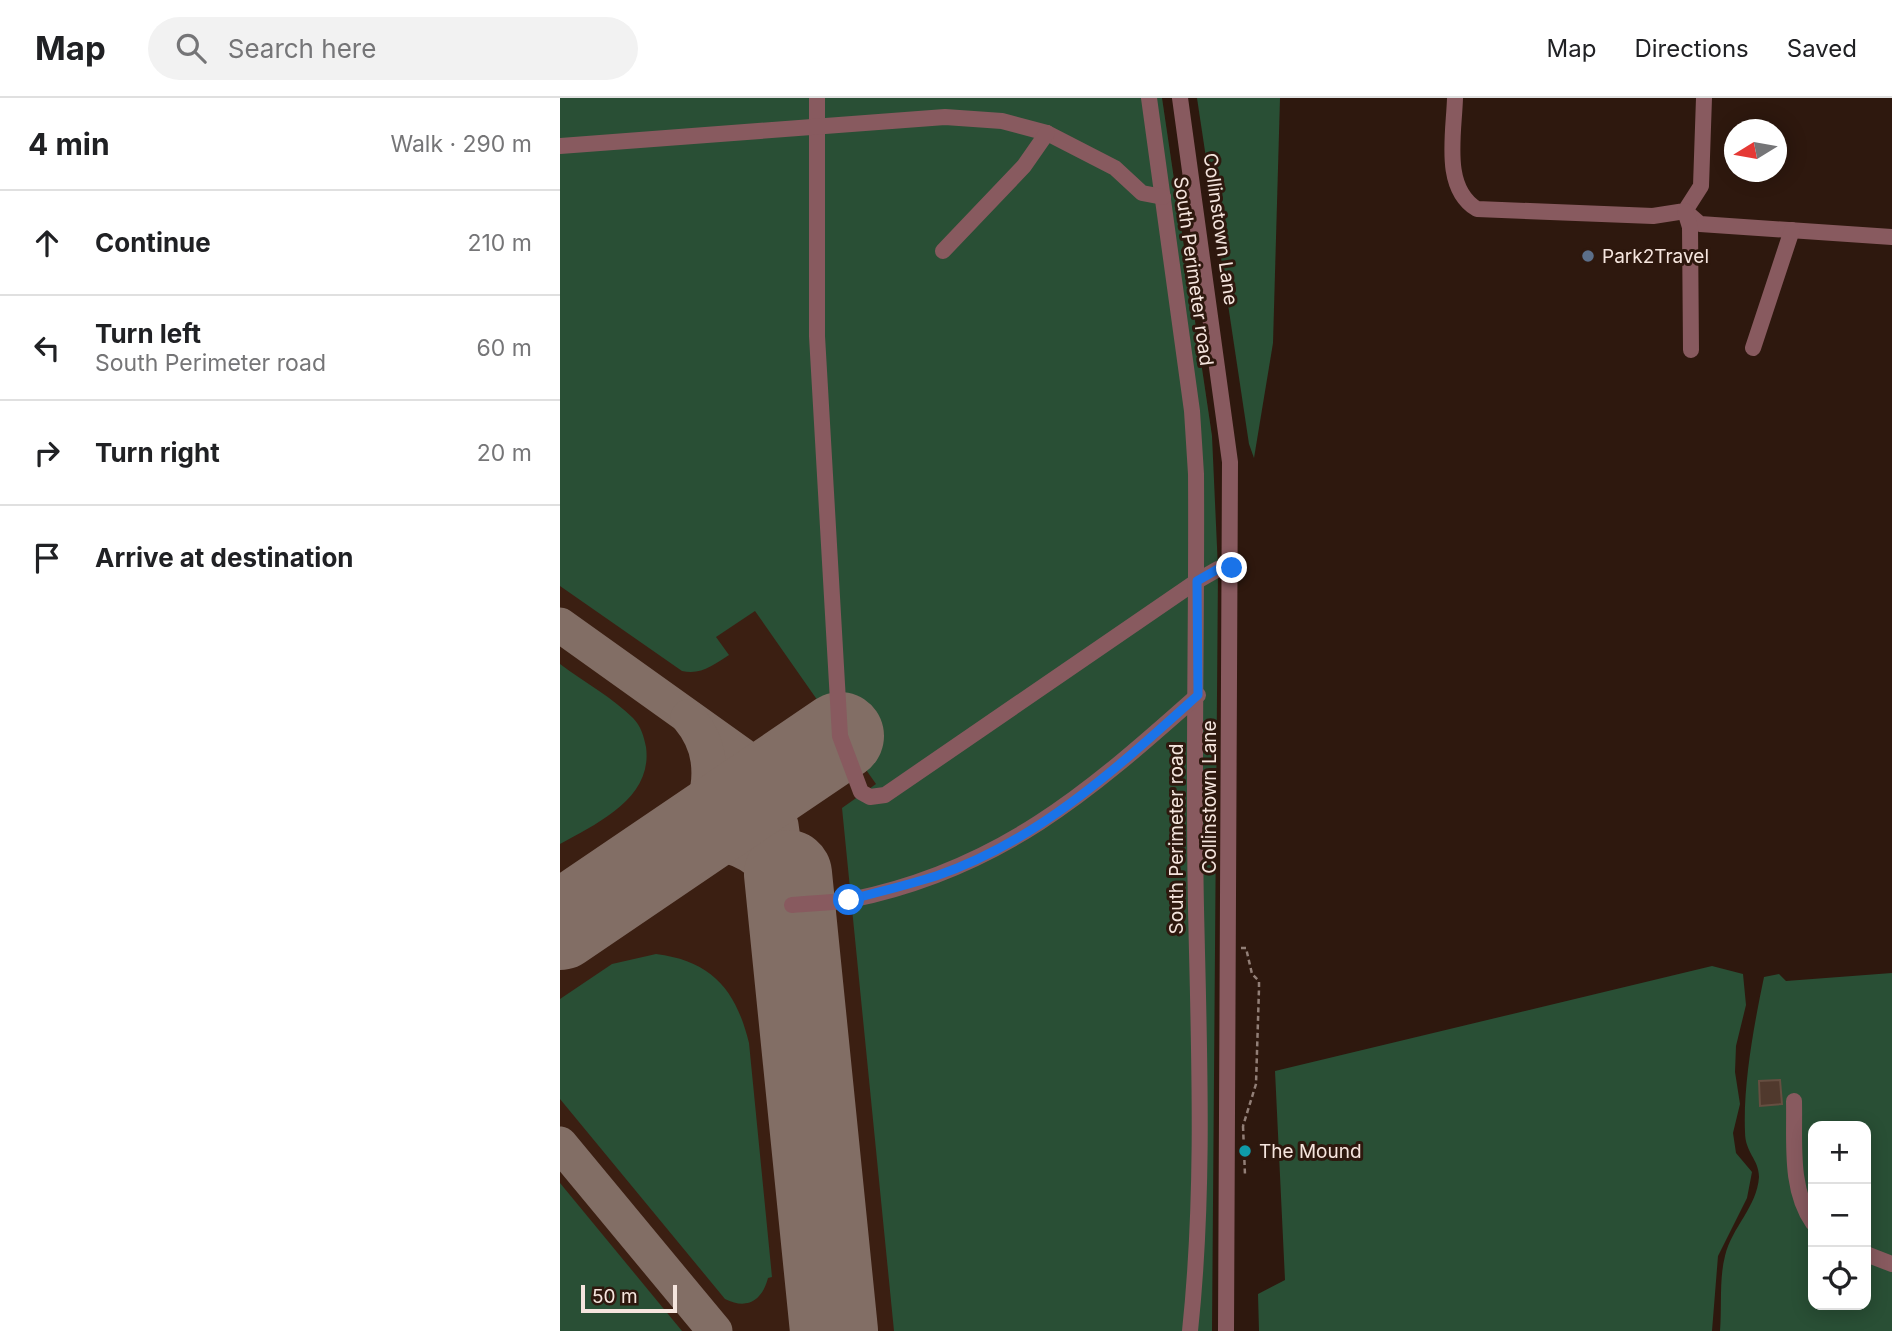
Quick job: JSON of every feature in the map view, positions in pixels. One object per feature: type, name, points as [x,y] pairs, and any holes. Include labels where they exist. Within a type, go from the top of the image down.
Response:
[{"type":"street","points":[[817,98],[817,336],[839,736],[861,792],[870,797],[885,795],[1197,581],[1218,569],[1232,568]]},
{"type":"street","name":"South Perimeter road","points":[[1149,98],[1192,411],[1197,581],[1196,905],[1200,1165],[1190,1331]]},
{"type":"street","name":"Collinstown Lane","points":[[1180,98],[1223,394],[1230,462],[1232,568],[1226,1331]]},
{"type":"street","points":[[1455,98],[1455,178],[1460,195],[1477,209],[1653,216],[1685,211],[1697,195],[1702,178],[1704,98]]},
{"type":"street","points":[[560,146],[945,117],[1002,121],[1046,133],[1115,169],[1142,193],[1163,197]]},
{"type":"street","points":[[943,251],[1024,166],[1046,133]]},
{"type":"street","points":[[1685,211],[1699,224],[1892,237]]},
{"type":"street","points":[[1685,211],[1690,227],[1691,350]]},
{"type":"street","points":[[1753,348],[1792,230]]},
{"type":"street","points":[[792,905],[849,900],[938,875],[1014,841],[1059,812],[1117,767],[1198,695]]},
{"type":"street","points":[[1794,1101],[1796,1176],[1802,1208],[1808,1216]]},
{"type":"street","points":[[1871,1256],[1892,1264]]},
{"type":"path","points":[[1236,953],[1241,948],[1247,948],[1252,974],[1259,981],[1256,1084],[1243,1126]]},
{"type":"shaded area","points":[[560,98],[1162,98],[1212,436],[1212,1331],[560,1331]]},
{"type":"green space","points":[[560,98],[1162,98],[1212,436],[1218,569],[1212,1331],[894,1331],[842,808],[876,784],[755,611],[716,637],[729,655],[712,666],[689,672],[682,671],[560,586]]},
{"type":"green space","points":[[1197,98],[1280,98],[1273,343],[1254,458],[1249,444]]},
{"type":"green space","points":[[560,664],[633,718],[643,736],[646,765],[641,781],[620,807],[560,844]]},
{"type":"green space","points":[[656,954],[692,963],[719,981],[737,1008],[749,1043],[772,1277],[768,1278],[758,1298],[747,1303],[740,1304],[725,1299],[560,1099],[560,999],[612,964]]},
{"type":"green space","points":[[1712,966],[1743,974],[1746,1005],[1736,1046],[1735,1072],[1740,1104],[1733,1133],[1736,1153],[1752,1172],[1747,1198],[1718,1256],[1712,1331],[1259,1331],[1258,1294],[1285,1280],[1275,1071]]},
{"type":"green space","points":[[1892,973],[1892,1331],[1720,1331],[1721,1284],[1725,1256],[1754,1198],[1759,1177],[1745,1132],[1747,1075],[1764,977],[1779,974],[1786,981]]},
{"type":"green space","points":[[560,1183],[682,1331],[560,1331]]},
{"type":"building","points":[[1780,1080],[1782,1104],[1760,1106],[1759,1081]]},
{"type":"taxiway","points":[[560,625],[742,755],[773,802],[781,825],[788,874]]},
{"type":"taxiway","points":[[560,924],[662,854],[676,842],[698,815],[709,781],[708,760],[701,737],[688,717]]},
{"type":"taxiway","points":[[667,853],[706,844],[740,850],[768,871],[789,904]]},
{"type":"taxiway","points":[[560,1144],[715,1331]]},
{"type":"runway","points":[[560,926],[840,736]]},
{"type":"runway","points":[[788,874],[834,1331]]},
{"type":"place","name":"Park2Travel","points":[[1588,256]]},
{"type":"place","name":"The Mound","points":[[1245,1151]]},
{"type":"route","points":[[849,900],[938,875],[1014,841],[1059,812],[1117,767],[1198,695],[1197,581],[1218,569],[1232,568]]}]
